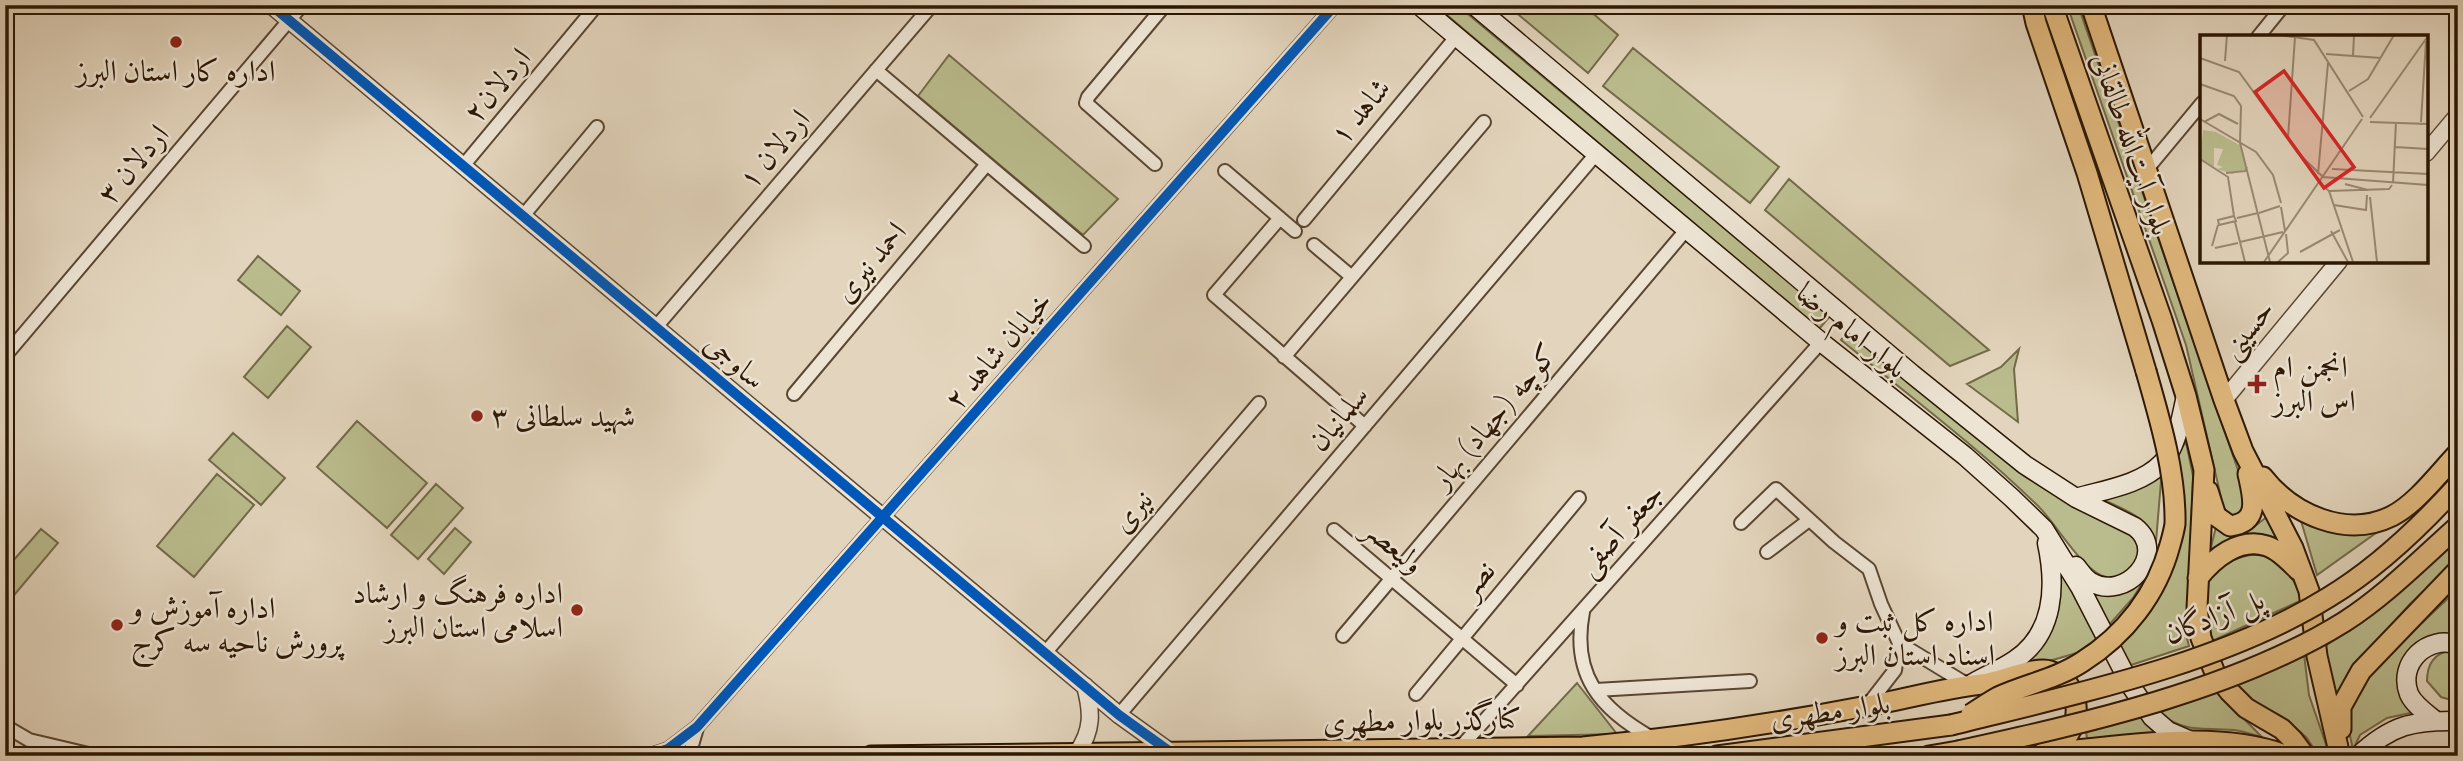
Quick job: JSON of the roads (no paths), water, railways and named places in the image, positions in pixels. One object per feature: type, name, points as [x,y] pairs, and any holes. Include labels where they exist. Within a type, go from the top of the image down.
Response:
[{"type":"main road","name":"بلوار امام رضا","points":[[1419,5],[1821,342],[1965,456],[2044,529],[2087,580],[2114,587],[2138,574],[2146,560],[2147,552],[2141,532],[2127,522],[2076,498],[2025,465],[1916,377],[1474,5]]},
{"type":"main road","points":[[1951,725],[2000,697],[2051,679],[2082,663],[2117,636],[2145,602],[2166,558],[2175,526],[2167,451],[2146,371],[2087,173],[2032,5]]},
{"type":"main road","name":"بلوار آیت‌الله طالقانی","points":[[2052,5],[2162,320],[2186,396],[2204,470],[2197,608],[2201,638],[2215,673],[2246,708],[2282,729],[2305,756]]},
{"type":"main road","name":"بلوار آیت‌الله طالقانی","points":[[2091,5],[2224,400],[2243,451],[2293,548],[2309,591],[2317,656],[2346,755]]},
{"type":"main road","points":[[2076,498],[2136,480],[2162,463],[2176,436],[2186,396]]},
{"type":"main road","points":[[2204,470],[2210,503],[2216,516],[2230,526],[2240,524],[2251,515],[2253,505],[2243,451]]},
{"type":"main road","points":[[2243,451],[2274,491],[2306,513],[2330,522],[2353,526],[2393,516],[2458,453]]},
{"type":"main road","name":"پل آزادگان","points":[[1951,725],[2171,666],[2253,636],[2331,596],[2367,570],[2458,485]]},
{"type":"main road","name":"پل آزادگان","points":[[1929,756],[2043,732],[2168,697],[2225,678],[2310,642],[2347,620],[2388,590],[2458,526]]},
{"type":"main road","name":"بلوار امام رضا","points":[[2044,529],[2080,587],[2131,686],[2152,718],[2168,732],[2205,748]]},
{"type":"main road","points":[[1969,685],[2016,660],[2034,643],[2045,624],[2053,576],[2044,529]]},
{"type":"main road","points":[[2198,578],[2221,554],[2239,546],[2251,545],[2266,545],[2282,554],[2302,573]]},
{"type":"main road","points":[[2458,570],[2361,671],[2342,707],[2346,755],[2392,729],[2436,721],[2458,721]]},
{"type":"main road","points":[[2436,721],[2420,709],[2408,692],[2409,664],[2417,653],[2430,645],[2443,642],[2458,645]]},
{"type":"main road","name":"کنارگذر بلوار مطهری","points":[[871,756],[1583,747],[1655,740],[1867,706],[1969,685],[1997,682],[2032,671],[2049,670],[2067,682],[2075,700],[2076,718],[2070,736],[2059,745],[2036,755]]},
{"type":"main road","name":"بلوار مطهری","points":[[1717,756],[1951,725]]},
{"type":"main road","points":[[2036,755],[2248,745],[2265,747],[2287,756]]},
{"type":"street","points":[[5,14],[13,5]]},
{"type":"street","name":"ساوجی","points":[[271,5],[1119,715],[1169,751]]},
{"type":"street","name":"اردلان ۳","points":[[5,356],[302,5]]},
{"type":"street","name":"اردلان۲","points":[[463,166],[597,5]]},
{"type":"street","name":"اردلان ۱","points":[[656,327],[932,5]]},
{"type":"street","points":[[1155,164],[1086,103],[1088,97],[1165,5]]},
{"type":"street","name":"خیابان شاهد ۲","points":[[648,756],[668,749],[698,727],[1335,5]]},
{"type":"street","points":[[2260,35],[2284,5]]},
{"type":"street","name":"شاهد ۱","points":[[1304,220],[1456,37]]},
{"type":"street","points":[[876,70],[1084,246]]},
{"type":"street","points":[[2148,168],[2200,105]]},
{"type":"street","points":[[2428,151],[2458,115]]},
{"type":"street","points":[[1284,357],[1484,122]]},
{"type":"street","points":[[523,216],[597,127]]},
{"type":"street","name":"سلمانیان","points":[[1119,715],[1596,155]]},
{"type":"street","name":"احمد نیری","points":[[794,394],[987,164]]},
{"type":"street","points":[[1225,171],[1295,231]]},
{"type":"street","points":[[1280,218],[1214,295],[1365,426]]},
{"type":"street","name":"کوچه (جهاد) بهار","points":[[1343,636],[1686,230]]},
{"type":"street","points":[[1314,245],[1352,277]]},
{"type":"street","name":"حسینی","points":[[2224,400],[2338,262]]},
{"type":"street","name":"جعفر آصفی","points":[[1459,750],[1821,342]]},
{"type":"street","name":"نیری","points":[[1045,653],[1259,403]]},
{"type":"street","points":[[1741,523],[1776,489],[1809,520],[1870,569],[1881,604],[1899,643],[1895,670],[1867,706]]},
{"type":"street","name":"نصر","points":[[1416,694],[1579,498]]},
{"type":"street","points":[[1767,552],[1809,520]]},
{"type":"street","name":"ولیعصر","points":[[1334,530],[1517,685]]},
{"type":"street","points":[[1583,610],[1580,629],[1581,656],[1586,674],[1620,720],[1655,740]]},
{"type":"street","points":[[1899,643],[1969,685]]},
{"type":"street","points":[[1596,690],[1750,681]]},
{"type":"street","points":[[1077,753],[1091,726],[1091,708],[1085,686]]},
{"type":"street","points":[[5,726],[29,740],[97,756]]},
{"type":"street","points":[[692,756],[690,752],[698,727]]},
{"type":"place","name":"اداره کار استان البرز","points":[[176,42]]},
{"type":"place","name":"انجمن ام اس البرز","points":[[2257,384]]},
{"type":"place","name":"شهید سلطانی ۳","points":[[477,416]]},
{"type":"place","name":"اداره فرهنگ و ارشاد اسلامی استان البرز","points":[[577,610]]},
{"type":"place","name":"اداره آموزش و پرورش ناحیه سه کرج","points":[[117,625]]},
{"type":"place","name":"اداره کل ثبت و اسناد استان البرز","points":[[1822,638]]}]
